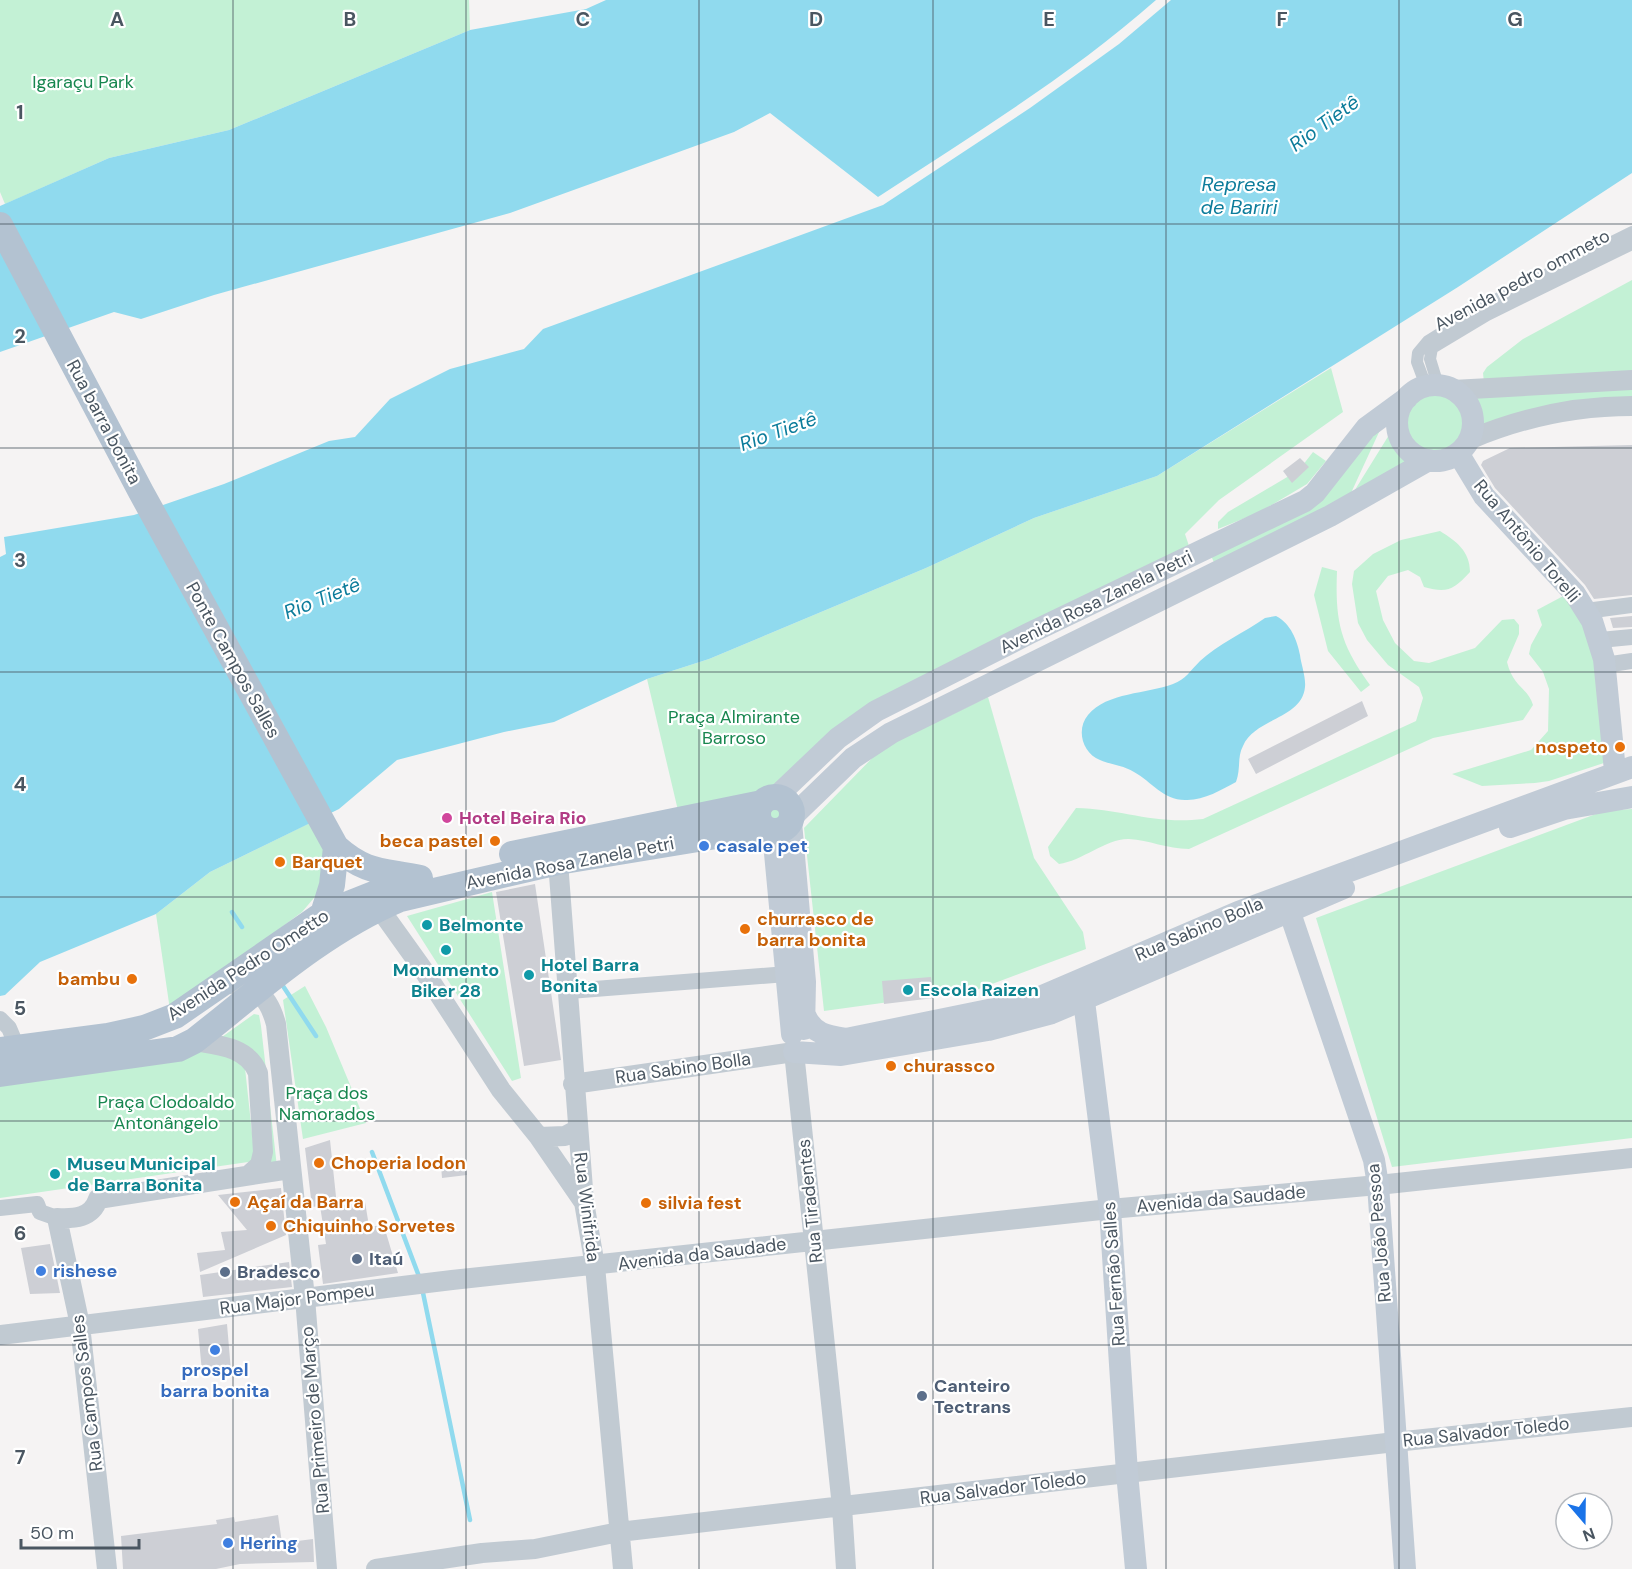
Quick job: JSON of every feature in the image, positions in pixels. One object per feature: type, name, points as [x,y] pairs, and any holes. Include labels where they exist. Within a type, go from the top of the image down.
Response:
[{"type":"main road","name":"Rua barra bonita","points":[[0,225],[141,492]]},
{"type":"main road","points":[[1431,390],[1469,406],[1473,417],[1464,446],[1447,459],[1429,460],[1416,455],[1406,447],[1400,435],[1399,416],[1431,390]]},
{"type":"main road","name":"Avenida Rosa Zanela Petri","points":[[776,816],[838,738],[876,711],[1020,638],[1311,498],[1366,428],[1431,390]]},
{"type":"main road","name":"Rua Antônio Torelli","points":[[1464,446],[1484,496],[1575,594],[1600,640],[1621,788],[1632,796]]},
{"type":"main road","name":"Avenida Rosa Zanela Petri","points":[[420,878],[776,816],[828,780],[870,745],[1211,573],[1330,516],[1429,460]]},
{"type":"main road","name":"Ponte Campos Salles","points":[[141,492],[331,838]]},
{"type":"main road","points":[[1200,551],[1211,573]]},
{"type":"main road","points":[[1597,802],[1619,770]]},
{"type":"main road","name":"Rua Sabino Bolla","points":[[794,1052],[841,1055],[988,1030],[1052,1013],[1083,989],[1238,912],[1619,770]]},
{"type":"main road","name":"Rua Sabino Bolla","points":[[806,1015],[809,1023],[823,1036],[846,1039],[1083,989],[1414,860],[1524,822],[1597,802],[1632,796]]},
{"type":"main road","points":[[776,816],[806,1015],[804,1032],[794,1052]]},
{"type":"main road","name":"Rua Tiradentes","points":[[776,816],[794,1052]]},
{"type":"main road","points":[[331,838],[354,863],[420,878]]},
{"type":"main road","points":[[323,914],[332,885],[331,838]]},
{"type":"main road","name":"Avenida Rosa Zanela Petri","points":[[379,908],[557,853]]},
{"type":"main road","name":"Avenida Pedro Ometto","points":[[9,1060],[186,1045],[269,970],[323,914],[363,896],[420,878]]},
{"type":"main road","name":"Avenida Pedro Ometto","points":[[9,1060],[108,1036],[175,1016],[223,983],[269,970],[379,908]]},
{"type":"main road","name":"Rua João Pessoa","points":[[1289,910],[1374,1160],[1378,1185],[1405,1569]]},
{"type":"main road","name":"Rua Fernão Salles","points":[[1083,989],[1110,1209],[1127,1473],[1136,1569]]},
{"type":"main road","points":[[175,1016],[171,1029],[186,1045]]},
{"type":"street","name":"Avenida pedro ommeto","points":[[1431,390],[1417,362],[1418,353],[1428,341],[1491,302],[1632,232]]},
{"type":"street","name":"Avenida pedro ommeto","points":[[1431,390],[1432,348],[1487,315],[1632,243]]},
{"type":"street","points":[[1431,390],[1632,380]]},
{"type":"street","points":[[1464,446],[1519,420],[1540,415],[1632,406]]},
{"type":"street","points":[[1586,611],[1632,605]]},
{"type":"street","points":[[1600,640],[1632,637]]},
{"type":"street","points":[[1605,665],[1632,661]]},
{"type":"street","name":"Rua Winifrida","points":[[557,853],[569,991],[573,1084],[584,1202],[595,1266],[623,1569]]},
{"type":"street","points":[[379,908],[422,968],[501,1090],[539,1137],[584,1202]]},
{"type":"street","name":"Rua Primeiro de Março","points":[[269,970],[270,1004],[276,1024],[304,1298],[327,1569]]},
{"type":"street","points":[[569,991],[787,974]]},
{"type":"street","points":[[0,1019],[9,1028],[9,1060]]},
{"type":"street","points":[[186,1045],[234,1050],[250,1059],[255,1066],[258,1073],[263,1152],[260,1165],[249,1175]]},
{"type":"street","name":"Rua Sabino Bolla","points":[[573,1084],[794,1052]]},
{"type":"street","name":"Rua Tiradentes","points":[[794,1052],[842,1507],[846,1569]]},
{"type":"street","points":[[539,1137],[565,1136],[578,1130]]},
{"type":"street","name":"Avenida da Saudade","points":[[595,1266],[1110,1209],[1378,1185],[1632,1158]]},
{"type":"street","points":[[0,1208],[37,1204],[40,1212],[57,1218],[75,1219],[88,1213],[98,1199],[290,1169]]},
{"type":"street","name":"Rua Campos Salles","points":[[57,1218],[80,1325],[107,1569]]},
{"type":"street","name":"Rua Major Pompeu","points":[[0,1335],[452,1280],[595,1266]]},
{"type":"street","name":"Rua Salvador Toledo","points":[[376,1569],[482,1553],[535,1549],[619,1532],[1395,1442],[1632,1417]]},
{"type":"green space","name":"Igaraçu Park","points":[[0,0],[469,0],[470,30],[229,130],[109,158],[5,204],[0,192]]},
{"type":"green space","points":[[1632,280],[1632,376],[1484,383],[1483,373],[1487,367],[1523,339]]},
{"type":"green space","name":"Praça Almirante Barroso","points":[[1331,368],[1343,412],[1219,500],[1185,534],[1191,552],[881,704],[766,797],[680,819],[647,679],[709,659],[926,568],[1034,518],[1157,476]]},
{"type":"green space","points":[[1632,386],[1632,402],[1478,431],[1479,420],[1467,394]]},
{"type":"green space","points":[[1426,388],[1443,388],[1462,404],[1465,417],[1462,438],[1457,449],[1429,455],[1418,452],[1405,436],[1404,414],[1414,395]]},
{"type":"green space","points":[[1380,430],[1351,493],[1216,567],[1209,551],[1299,509],[1364,438]]},
{"type":"green space","points":[[1389,435],[1400,436],[1419,462],[1353,493]]},
{"type":"green space","points":[[1313,452],[1326,461],[1307,484],[1260,512],[1218,529],[1218,522],[1228,512],[1299,470]]},
{"type":"green space","points":[[1440,531],[1465,552],[1470,572],[1455,586],[1445,590],[1424,587],[1420,577],[1408,570],[1388,576],[1376,591],[1383,620],[1395,643],[1414,661],[1429,663],[1475,648],[1502,620],[1514,619],[1519,625],[1519,634],[1507,662],[1513,677],[1531,699],[1533,705],[1523,720],[1433,738],[1189,849],[1129,839],[1112,842],[1077,859],[1059,864],[1050,856],[1048,847],[1076,808],[1169,820],[1203,819],[1416,721],[1423,698],[1419,687],[1388,665],[1367,640],[1358,623],[1352,584],[1354,571],[1373,554],[1401,540]]},
{"type":"green space","points":[[1322,567],[1337,571],[1337,604],[1342,631],[1352,657],[1370,685],[1361,692],[1328,651],[1314,595]]},
{"type":"green space","points":[[1567,594],[1598,652],[1607,762],[1549,781],[1535,783],[1482,786],[1452,774],[1531,750],[1548,731],[1549,689],[1543,672],[1529,654],[1531,645],[1542,625],[1537,610]]},
{"type":"green space","points":[[988,697],[1034,858],[1083,932],[1086,949],[976,990],[824,1011],[804,828],[882,748]]},
{"type":"green space","points":[[782,801],[789,809],[782,829],[759,813]]},
{"type":"green space","points":[[1632,809],[1632,1138],[1392,1167],[1316,918],[1604,811]]},
{"type":"green space","points":[[316,820],[328,842],[325,885],[302,912],[170,1010],[156,914],[210,872]]},
{"type":"green space","points":[[492,892],[521,1078],[512,1081],[407,916]]},
{"type":"green space","name":"Praça dos Namorados","points":[[305,986],[326,1027],[366,1123],[303,1139],[283,1000]]},
{"type":"green space","points":[[254,1014],[259,1015],[261,1026],[277,1167],[260,1170],[260,1069],[215,1042]]},
{"type":"green space","name":"Praça Clodoaldo Antonângelo","points":[[174,1050],[227,1052],[245,1068],[255,1161],[0,1198],[0,1077]]},
{"type":"water","points":[[606,0],[1156,0],[1056,79],[878,197],[770,113],[734,132],[510,213],[214,295],[141,319],[114,312],[0,352],[0,206],[109,158],[229,130],[470,30],[586,9]]},
{"type":"water","name":"Represa de Bariri","points":[[1171,0],[1632,0],[1632,173],[1458,287],[1157,476],[1034,518],[926,568],[709,659],[647,679],[554,722],[504,732],[397,760],[339,809],[210,872],[156,914],[40,962],[5,995],[0,996],[0,557],[6,554],[4,537],[134,515],[224,484],[329,441],[355,437],[390,399],[450,369],[524,349],[543,329],[883,205],[1030,108],[1119,44]]},
{"type":"water","points":[[1276,616],[1286,623],[1295,638],[1305,687],[1302,698],[1296,706],[1257,729],[1249,737],[1241,750],[1236,782],[1205,797],[1192,800],[1177,799],[1164,794],[1130,770],[1100,760],[1089,752],[1083,740],[1082,727],[1088,715],[1096,707],[1116,698],[1177,682],[1215,650],[1265,618]]},
{"type":"building","points":[[1632,445],[1632,595],[1594,599],[1585,585],[1495,488],[1481,465],[1483,461],[1510,448]]},
{"type":"building","points":[[1300,458],[1309,467],[1292,483],[1283,471]]},
{"type":"building","points":[[1632,616],[1632,627],[1613,628],[1610,618]]},
{"type":"building","points":[[1362,701],[1368,716],[1256,774],[1248,759]]},
{"type":"building","name":"Hotel Barra Bonita","points":[[535,884],[561,1060],[524,1066],[496,892]]},
{"type":"building","name":"Escola Raizen","points":[[931,977],[934,998],[884,1004],[882,981]]},
{"type":"building","points":[[330,1140],[337,1206],[365,1202],[369,1226],[384,1226],[398,1273],[323,1284],[318,1245],[326,1244],[320,1206],[312,1207],[305,1148]]},
{"type":"building","points":[[466,1163],[467,1175],[442,1178],[441,1165]]},
{"type":"building","points":[[281,1188],[286,1235],[200,1272],[197,1253],[225,1250],[221,1232],[247,1230],[218,1195]]},
{"type":"building","name":"rishese","points":[[50,1244],[60,1293],[30,1294],[21,1248]]},
{"type":"building","points":[[289,1262],[292,1287],[203,1297],[200,1275]]},
{"type":"building","name":"prospel barra bonita","points":[[227,1324],[231,1371],[202,1372],[198,1329]]},
{"type":"building","points":[[278,1515],[282,1543],[313,1539],[314,1562],[240,1564],[216,1569],[123,1569],[121,1536],[217,1524],[216,1520],[234,1517],[235,1522]]},
{"type":"waterway","points":[[232,912],[242,927]]},
{"type":"waterway","points":[[281,983],[316,1036]]},
{"type":"waterway","points":[[372,1152],[420,1279]]},
{"type":"waterway","points":[[422,1288],[470,1520]]},
{"type":"place","name":"nospeto","points":[[1620,747]]},
{"type":"place","name":"Hotel Beira Rio","points":[[447,818]]},
{"type":"place","name":"beca pastel","points":[[495,841]]},
{"type":"place","name":"casale pet","points":[[704,846]]},
{"type":"place","name":"Barquet","points":[[280,862]]},
{"type":"place","name":"Belmonte","points":[[427,925]]},
{"type":"place","name":"churrasco de barra bonita","points":[[745,929]]},
{"type":"place","name":"Monumento Biker 28","points":[[446,950]]},
{"type":"place","name":"Hotel Barra Bonita","points":[[529,975]]},
{"type":"place","name":"bambu","points":[[132,979]]},
{"type":"place","name":"Escola Raizen","points":[[908,990]]},
{"type":"place","name":"churassco","points":[[891,1066]]},
{"type":"place","name":"Choperia lodon","points":[[319,1163]]},
{"type":"place","name":"Museu Municipal de Barra Bonita","points":[[55,1174]]},
{"type":"place","name":"Açaí da Barra","points":[[235,1202]]},
{"type":"place","name":"silvia fest","points":[[646,1203]]},
{"type":"place","name":"Chiquinho Sorvetes","points":[[271,1226]]},
{"type":"place","name":"Itaú","points":[[357,1259]]},
{"type":"place","name":"rishese","points":[[41,1271]]},
{"type":"place","name":"Bradesco","points":[[225,1272]]},
{"type":"place","name":"prospel barra bonita","points":[[215,1350]]},
{"type":"place","name":"Canteiro Tectrans","points":[[922,1396]]},
{"type":"place","name":"Hering","points":[[228,1543]]},
{"type":"water label","name":"Rio Tietê","points":[[1324,123]]},
{"type":"water label","name":"Rio Tietê","points":[[778,431]]},
{"type":"water label","name":"Rio Tietê","points":[[322,598]]}]
